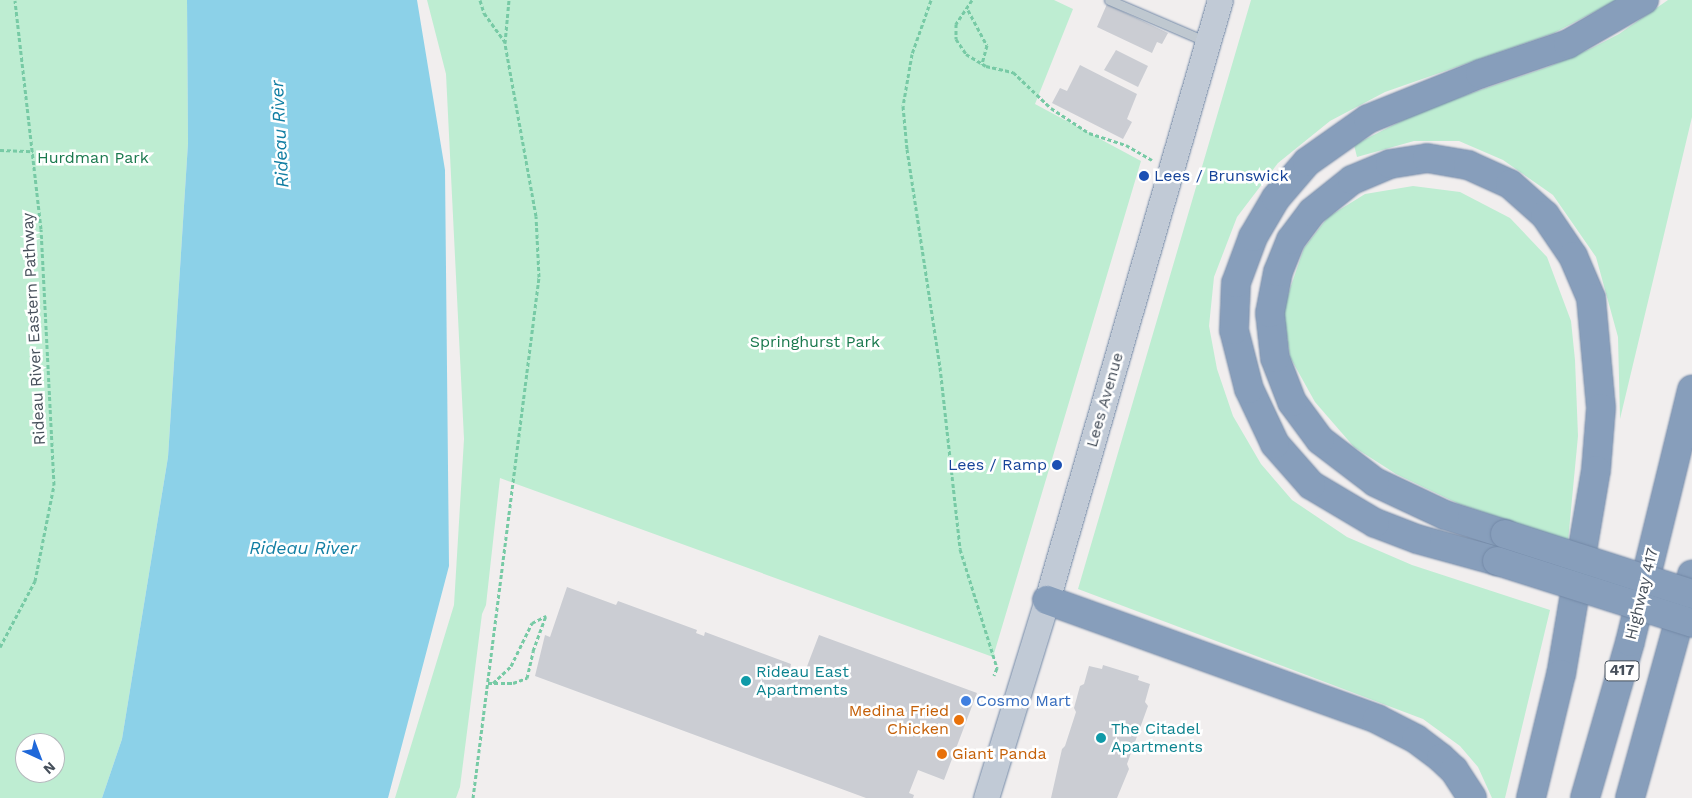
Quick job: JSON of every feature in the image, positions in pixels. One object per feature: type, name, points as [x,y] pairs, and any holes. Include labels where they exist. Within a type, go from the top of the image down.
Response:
[{"type":"highway","points":[[1644,0],[1568,44],[1480,74],[1368,119],[1307,162],[1276,198],[1252,238],[1236,284],[1234,330],[1249,389],[1275,444],[1311,484],[1374,523],[1417,539],[1497,561],[1692,623]]},
{"type":"highway","points":[[1531,798],[1561,674],[1596,470],[1601,408],[1591,298],[1573,256],[1545,215],[1510,184],[1468,165],[1427,158],[1390,164],[1352,180],[1312,212],[1291,240],[1278,272],[1270,313],[1275,358],[1292,402],[1320,440],[1367,476],[1408,501],[1505,534],[1692,594]]},
{"type":"highway","name":"Highway 417","points":[[1585,798],[1630,642],[1692,389]]},
{"type":"highway","name":"417","points":[[1630,798],[1692,574]]},
{"type":"highway","points":[[1047,600],[1377,719],[1416,739],[1441,758],[1454,770],[1472,798]]},
{"type":"main road","name":"Lees Avenue","points":[[986,798],[1020,682],[1047,600],[1210,43],[1220,0]]},
{"type":"lane","points":[[1109,0],[1210,43]]},
{"type":"path","name":"Rideau River Eastern Pathway","points":[[0,648],[35,581],[54,484],[41,229],[15,0]]},
{"type":"path","points":[[480,0],[484,13],[506,43]]},
{"type":"path","points":[[473,798],[540,256],[536,216],[506,43],[509,0]]},
{"type":"path","points":[[931,0],[912,54],[903,106],[907,150],[940,367],[960,549],[997,668],[994,676]]},
{"type":"path","points":[[972,0],[968,10],[956,24],[956,39],[966,54],[982,64],[1013,72],[1051,108],[1089,133],[1126,145],[1173,168]]},
{"type":"path","points":[[968,10],[987,45],[982,64]]},
{"type":"path","points":[[0,150],[33,150]]},
{"type":"path","points":[[488,683],[493,683],[513,683],[527,678],[546,616],[532,623],[511,666],[493,683]]},
{"type":"green space","name":"Hurdman Park","points":[[0,0],[187,0],[188,143],[168,457],[122,739],[102,798],[0,798]]},
{"type":"green space","name":"Springhurst Park","points":[[427,0],[1054,0],[1073,9],[1035,104],[1141,161],[993,657],[500,478],[486,605],[482,614],[460,787],[456,798],[395,798],[454,605],[464,439],[446,74]]},
{"type":"green space","points":[[1251,0],[1617,0],[1554,33],[1385,92],[1330,121],[1278,163],[1237,217],[1214,277],[1209,326],[1217,369],[1233,416],[1261,464],[1292,500],[1347,537],[1412,565],[1550,610],[1505,798],[1492,798],[1478,767],[1460,746],[1423,719],[1078,589]]},
{"type":"green space","points":[[1668,0],[1692,0],[1692,117],[1620,419],[1618,337],[1596,257],[1553,195],[1503,160],[1459,141],[1414,141],[1357,157],[1354,145],[1425,109],[1548,67],[1592,48],[1619,34]]},
{"type":"green space","points":[[1413,186],[1460,192],[1510,218],[1547,257],[1571,321],[1575,360],[1578,436],[1568,541],[1459,504],[1396,474],[1354,447],[1315,402],[1290,357],[1283,309],[1304,248],[1328,217],[1365,194]]},
{"type":"water","name":"Rideau River","points":[[187,0],[417,0],[445,170],[449,566],[388,798],[102,798],[122,739],[168,457],[188,143]]},
{"type":"building","points":[[1107,4],[1168,33],[1162,44],[1157,42],[1152,53],[1097,27]]},
{"type":"building","points":[[1116,50],[1148,66],[1138,87],[1104,70]]},
{"type":"building","points":[[1080,65],[1137,94],[1127,119],[1132,122],[1123,139],[1052,103],[1060,88],[1067,91]]},
{"type":"building","points":[[567,587],[616,605],[618,601],[697,630],[696,633],[704,636],[705,632],[791,664],[790,669],[798,672],[800,667],[806,669],[819,635],[977,693],[944,780],[918,770],[909,793],[914,795],[913,798],[866,798],[535,676],[545,635],[550,637]]},
{"type":"building","name":"The Citadel Apartments","points":[[1103,665],[1139,676],[1138,680],[1150,684],[1145,702],[1148,706],[1127,764],[1129,769],[1117,798],[1051,798],[1062,749],[1065,746],[1076,712],[1074,708],[1080,686],[1084,684],[1089,666],[1102,669]]},
{"type":"place","name":"Lees / Brunswick","points":[[1144,176]]},
{"type":"place","name":"Lees / Ramp","points":[[1057,465]]},
{"type":"place","name":"Rideau East Apartments","points":[[746,681]]},
{"type":"place","name":"Cosmo Mart","points":[[966,701]]},
{"type":"place","name":"Medina Fried Chicken","points":[[959,720]]},
{"type":"place","name":"The Citadel Apartments","points":[[1101,738]]},
{"type":"place","name":"Giant Panda","points":[[942,754]]}]
